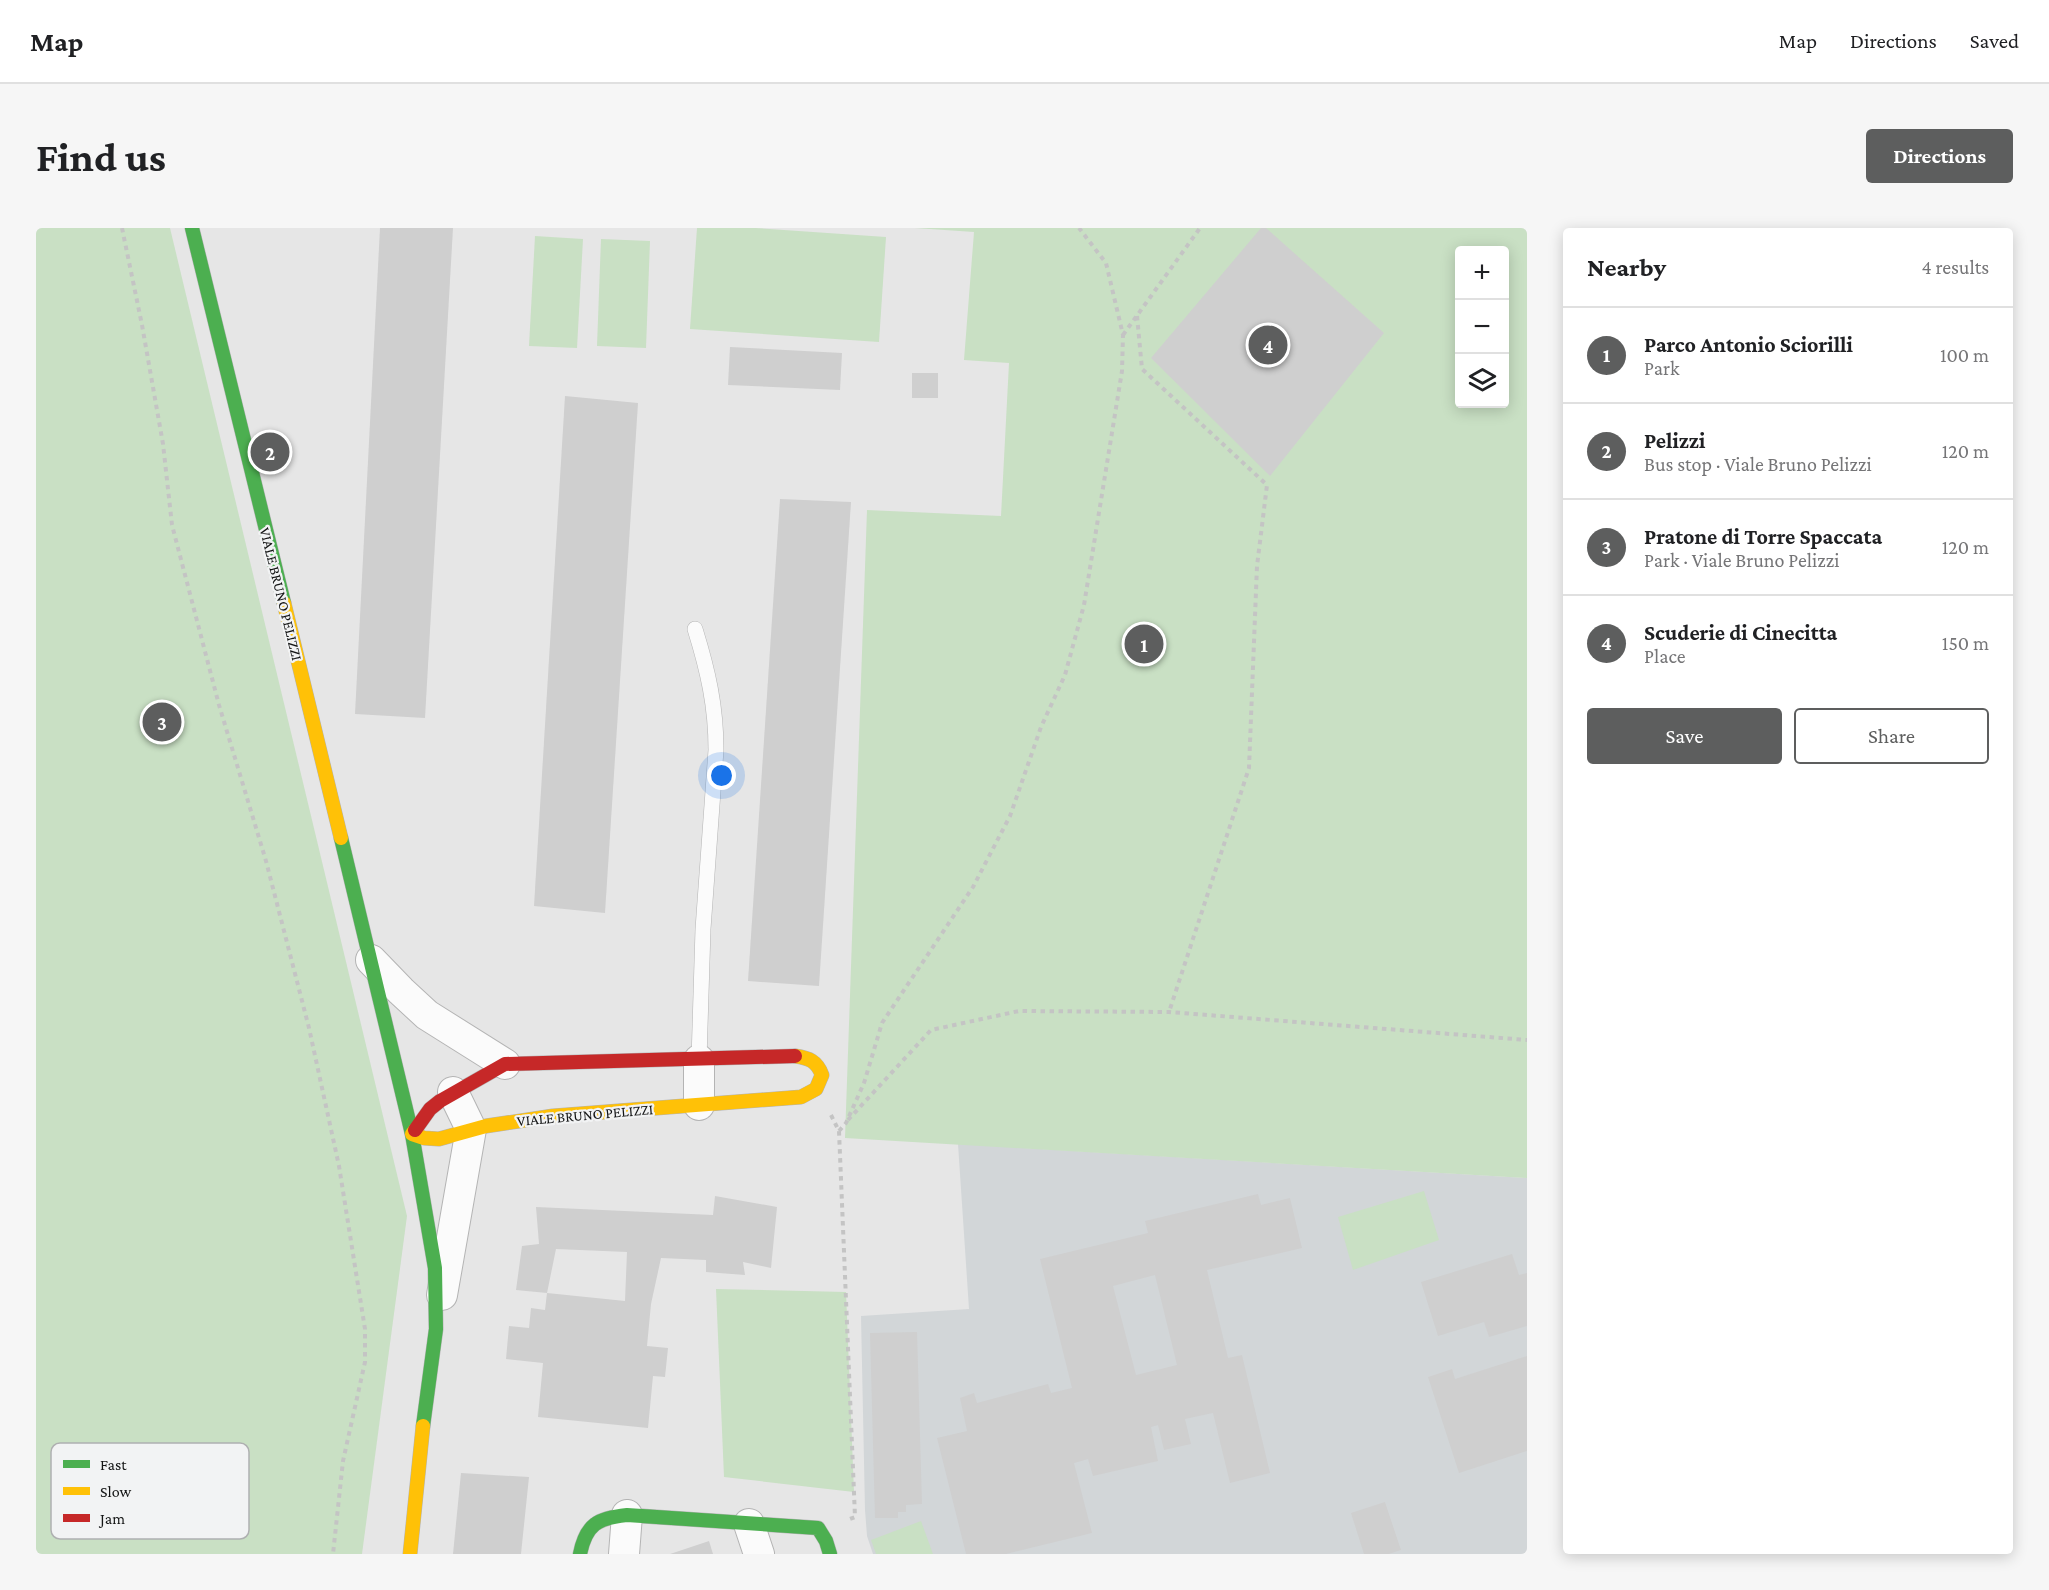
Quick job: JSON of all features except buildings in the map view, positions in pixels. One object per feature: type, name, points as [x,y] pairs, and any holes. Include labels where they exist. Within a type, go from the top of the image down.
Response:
[{"type":"street","name":"VIALE BRUNO PELIZZI","points":[[192,228],[412,1134],[432,1246],[436,1329]]},
{"type":"street","points":[[371,960],[427,1015],[505,1064]]},
{"type":"street","points":[[412,1134],[430,1109],[453,1092],[505,1064],[795,1056],[814,1060],[820,1067],[822,1075],[816,1089]]},
{"type":"street","points":[[699,1060],[699,1105]]},
{"type":"street","name":"VIALE BRUNO PELIZZI","points":[[412,1134],[439,1139],[471,1129],[553,1116],[801,1097],[816,1089]]},
{"type":"street","points":[[453,1092],[471,1129]]},
{"type":"street","name":"VIALE BRUNO PELIZZI","points":[[410,1554],[427,1389],[471,1129]]},
{"type":"street","points":[[580,1554],[590,1526],[598,1520],[627,1515],[818,1528],[826,1540],[830,1554]]},
{"type":"street","points":[[624,1554],[627,1515]]},
{"type":"street","points":[[748,1524],[759,1554]]},
{"type":"lane","points":[[695,629],[709,677],[716,725],[703,929],[699,1060]]},
{"type":"path","points":[[122,228],[163,444],[172,525],[219,705],[266,861],[309,1028],[339,1166],[365,1329],[364,1362],[343,1461],[333,1554]]},
{"type":"path","points":[[846,1123],[864,1083],[882,1023],[973,887],[1010,816],[1041,727],[1065,675],[1084,605],[1122,371],[1123,335],[1106,263],[1078,228]]},
{"type":"path","points":[[1123,335],[1200,228]]},
{"type":"path","points":[[1137,316],[1142,369],[1267,485],[1257,566],[1249,768],[1169,1012]]},
{"type":"path","points":[[839,1131],[931,1030],[1019,1011],[1169,1012],[1527,1040]]},
{"type":"path","points":[[816,1089],[839,1131],[855,1517],[818,1528]]},
{"type":"shaded area","points":[[958,1144],[1527,1178],[1527,1554],[873,1554],[867,1536],[865,1510],[861,1316],[969,1309]]},
{"type":"green space","points":[[36,228],[170,228],[407,1216],[362,1554],[36,1554]]},
{"type":"green space","points":[[697,228],[755,228],[886,237],[879,342],[690,329]]},
{"type":"green space","points":[[915,228],[1527,228],[1527,1178],[845,1138],[867,510],[1001,516],[1009,363],[964,360],[974,232]]},
{"type":"green space","points":[[535,236],[583,239],[577,348],[529,346]]},
{"type":"green space","points":[[601,239],[650,241],[646,348],[597,346]]},
{"type":"green space","points":[[1424,1191],[1439,1240],[1353,1270],[1338,1217]]},
{"type":"green space","points":[[716,1289],[846,1292],[854,1492],[724,1477]]},
{"type":"green space","points":[[921,1521],[933,1554],[876,1554],[871,1540]]},
{"type":"traffic: fast","points":[[192,228],[284,603]]},
{"type":"traffic: fast","points":[[341,838],[412,1134],[435,1268],[436,1329],[423,1426]]},
{"type":"traffic: fast","points":[[580,1554],[586,1536],[595,1524],[608,1518],[627,1515],[818,1528],[826,1541],[830,1554]]},
{"type":"traffic: slow","points":[[284,603],[341,838]]},
{"type":"traffic: slow","points":[[415,1130],[412,1134],[439,1139],[486,1126],[553,1116],[801,1097],[816,1089],[822,1075],[818,1066],[812,1061],[795,1056]]},
{"type":"traffic: slow","points":[[410,1554],[423,1426]]},
{"type":"traffic: jam","points":[[415,1130],[430,1109],[440,1101],[505,1064],[795,1056]]},
{"type":"place","name":"Scuderie di Cinecitta","points":[[1268,345]]},
{"type":"place","name":"Pelizzi","points":[[270,452]]},
{"type":"place","name":"Parco Antonio Sciorilli","points":[[1144,644]]},
{"type":"place","name":"Pratone di Torre Spaccata","points":[[162,722]]}]
